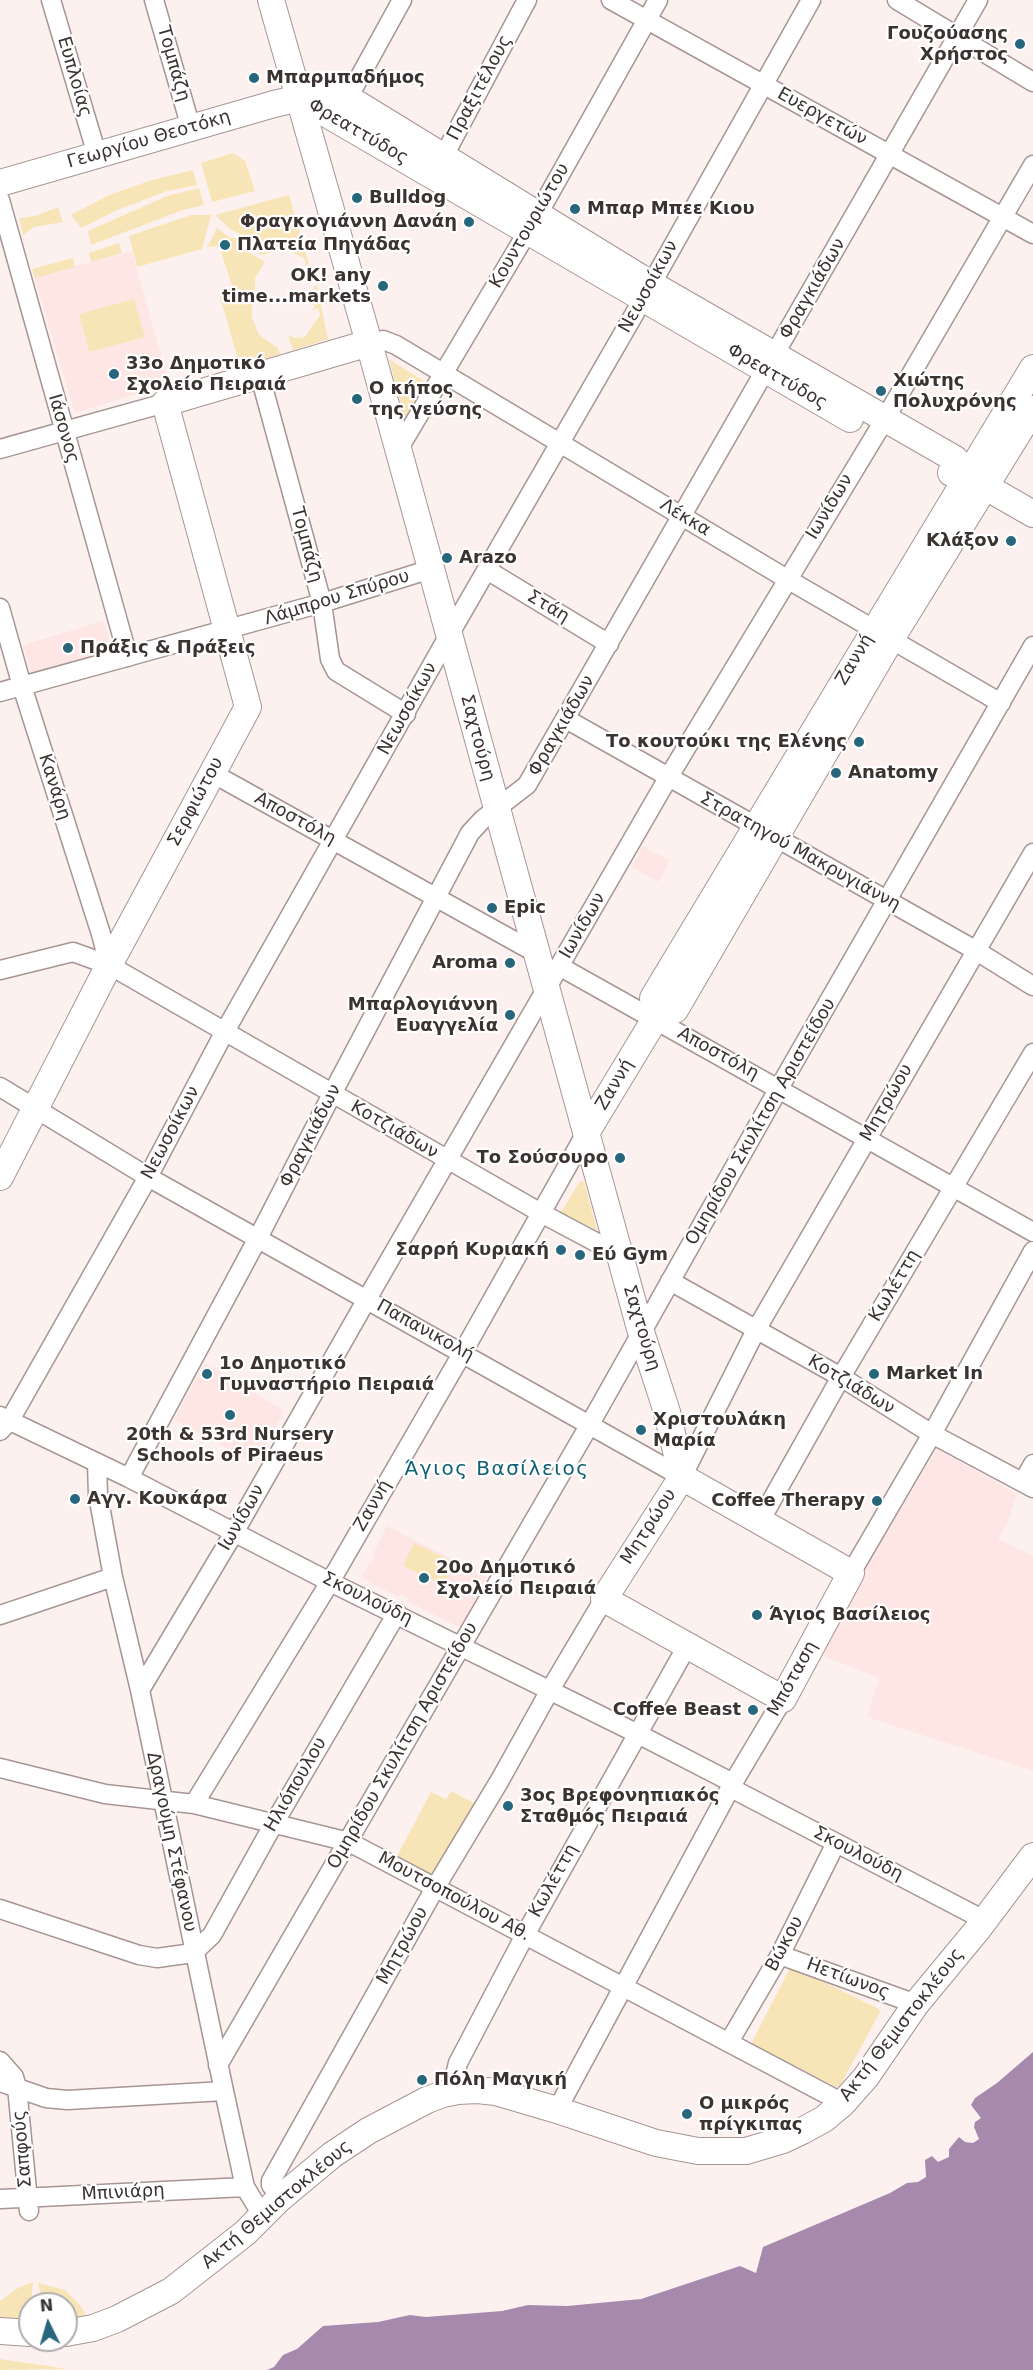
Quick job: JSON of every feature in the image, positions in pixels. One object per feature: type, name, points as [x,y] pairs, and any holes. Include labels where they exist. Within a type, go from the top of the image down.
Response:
[{"type":"street","name":"Ευπλοίας","points":[[51,0],[97,155]]},
{"type":"street","name":"Τομπάζη","points":[[154,0],[191,128]]},
{"type":"street","name":"Σαχτούρη","points":[[271,0],[369,344],[641,1332],[667,1412],[682,1476]]},
{"type":"street","points":[[348,98],[402,0]]},
{"type":"street","name":"Πραξιτέλους","points":[[438,166],[527,0]]},
{"type":"street","name":"Ευεργετών","points":[[611,0],[1033,234]]},
{"type":"street","name":"Κουντουριώτου","points":[[398,450],[533,223],[658,0]]},
{"type":"street","name":"Νεωσοίκων","points":[[3,1422],[148,1177],[224,1033],[811,0]]},
{"type":"street","points":[[897,0],[1033,82]]},
{"type":"street","name":"Φραγκιάδων","points":[[129,1478],[258,1238],[470,833],[527,785],[978,0]]},
{"type":"street","name":"Φρεαττύδος","points":[[298,98],[334,94],[348,98],[438,166]]},
{"type":"street","name":"Γεωργίου Θεοτόκη","points":[[0,183],[298,98]]},
{"type":"street","name":"Φρεαττύδος","points":[[298,98],[438,166],[880,426],[955,459],[976,481],[1033,514]]},
{"type":"street","name":"Ιωνίδων","points":[[140,1690],[235,1531],[668,778],[880,426],[1033,165]]},
{"type":"street","name":"Ιάσονος","points":[[0,200],[128,657]]},
{"type":"street","name":"Λέκκα","points":[[369,344],[389,341],[787,579],[1001,703]]},
{"type":"street","points":[[0,449],[369,344]]},
{"type":"street","name":"Ζαννή","points":[[194,1804],[330,1582],[586,1133],[655,1018],[675,1010],[766,833],[882,634],[976,481],[1033,368]]},
{"type":"street","name":"Τομπάζη","points":[[260,376],[322,603],[330,660],[336,671],[406,714]]},
{"type":"street","name":"Σερφιώτου","points":[[0,1177],[108,965],[248,707],[165,403]]},
{"type":"street","name":"Ζαννή","points":[[976,481],[1033,409]]},
{"type":"street","name":"Λάμπρου Σπύρου","points":[[0,692],[322,603],[431,569]]},
{"type":"street","name":"Στάη","points":[[487,570],[609,644]]},
{"type":"street","name":"Κανάρη","points":[[0,608],[22,686],[101,934],[108,965]]},
{"type":"street","name":"Ομηρίδου Σκυλίτση Αριστείδου","points":[[218,2065],[590,1424],[779,1088],[1001,703],[1025,677],[1033,646]]},
{"type":"street","name":"Στρατηγού Μακρυγιάννη","points":[[566,719],[975,950],[1033,986]]},
{"type":"street","name":"Αποστόλη","points":[[212,773],[536,953]]},
{"type":"street","name":"Μητρώου","points":[[281,2198],[271,2182],[435,1888],[604,1599],[682,1476],[756,1330],[1033,853]]},
{"type":"street","name":"Κοτζιάδων","points":[[0,970],[73,952],[108,965],[447,1160],[620,1255]]},
{"type":"street","name":"Αποστόλη","points":[[559,966],[1033,1232]]},
{"type":"street","name":"Κωλέττη","points":[[760,1521],[841,1377],[1033,1053]]},
{"type":"street","name":"Παπανικολή","points":[[0,1087],[148,1177],[463,1352],[851,1573]]},
{"type":"street","name":"Μπόταση","points":[[557,2110],[732,1786],[1033,1251]]},
{"type":"street","name":"Κοτζιάδων","points":[[670,1281],[841,1377],[932,1434],[1028,1485]]},
{"type":"street","name":"Σκουλούδη","points":[[3,1422],[129,1478],[330,1582],[397,1613],[636,1733],[836,1843],[984,1920]]},
{"type":"street","name":"Δραγούμη Στέφανου","points":[[97,1463],[98,1495],[113,1577],[140,1690],[187,1913],[193,1953],[245,2187],[262,2215]]},
{"type":"street","points":[[1028,1485],[1033,1464]]},
{"type":"street","points":[[0,1615],[113,1577]]},
{"type":"street","points":[[604,1599],[783,1699]]},
{"type":"street","name":"Ηλιόπουλου","points":[[193,1953],[212,1935],[273,1825],[397,1613]]},
{"type":"street","name":"Κωλέττη","points":[[458,2091],[455,2075],[458,2063],[525,1935],[636,1733],[687,1646]]},
{"type":"street","name":"Μουτσοπούλου Αθ.","points":[[0,1768],[105,1794],[194,1804],[349,1842],[843,2103]]},
{"type":"street","name":"Βώκου","points":[[729,2042],[780,1955],[836,1843]]},
{"type":"street","name":"Ακτή Θεμιστοκλέους","points":[[78,2331],[117,2319],[171,2291],[218,2256],[332,2155],[368,2131],[427,2100],[458,2091],[496,2092],[656,2143],[698,2151],[746,2151],[783,2140],[824,2119],[843,2103],[866,2077],[916,2004],[1033,1856]]},
{"type":"street","points":[[0,1909],[139,1955],[157,1958],[193,1953]]},
{"type":"street","name":"Ηετίωνος","points":[[780,1955],[916,2004]]},
{"type":"street","points":[[0,2061],[14,2077],[9,2084],[46,2098],[67,2100],[224,2091]]},
{"type":"street","name":"Σαπφούς","points":[[9,2084],[28,2204]]},
{"type":"street","name":"Μπινιάρη","points":[[0,2199],[28,2204],[245,2187]]},
{"type":"street","points":[[0,2331],[18,2332]]},
{"type":"shaded area","points":[[233,153],[245,161],[255,191],[212,202],[201,163]]},
{"type":"shaded area","points":[[193,170],[197,185],[167,191],[115,211],[81,228],[71,215],[109,195],[152,180]]},
{"type":"shaded area","points":[[199,188],[204,205],[183,210],[91,245],[88,231],[167,196]]},
{"type":"shaded area","points":[[289,195],[309,265],[307,266],[304,258],[286,249],[261,255],[241,234],[231,230],[215,215]]},
{"type":"shaded area","points":[[58,207],[63,222],[34,227],[23,235],[19,218],[35,216]]},
{"type":"shaded area","points":[[191,215],[211,215],[202,249],[137,267],[129,236]]},
{"type":"shaded area","points":[[217,228],[230,238],[238,238],[250,253],[265,262],[255,278],[252,318],[259,335],[278,348],[280,354],[240,366],[219,293],[233,289],[219,246],[207,247]]},
{"type":"shaded area","points":[[119,243],[122,253],[91,262],[89,253]]},
{"type":"shaded area","points":[[132,251],[169,384],[75,413],[34,277]]},
{"type":"shaded area","points":[[73,258],[75,267],[35,278],[32,269]]},
{"type":"shaded area","points":[[314,286],[317,286],[328,339],[293,350],[288,335],[295,338],[305,337],[320,315],[318,308],[312,311],[315,306],[312,304]]},
{"type":"shaded area","points":[[134,299],[145,337],[89,352],[79,314]]},
{"type":"shaded area","points":[[389,359],[430,385],[406,426]]},
{"type":"shaded area","name":"Πράξις & Πράξεις","points":[[103,621],[113,650],[32,675],[23,645]]},
{"type":"shaded area","points":[[643,846],[670,861],[658,882],[632,867]]},
{"type":"shaded area","points":[[580,1181],[584,1182],[597,1230],[561,1212]]},
{"type":"shaded area","name":"20th & 53rd Nursery Schools of Piraeus","points":[[205,1363],[285,1411],[257,1459],[250,1461],[174,1420]]},
{"type":"shaded area","points":[[937,1449],[1017,1494],[1007,1524],[998,1539],[1033,1555],[1033,1771],[867,1717],[879,1678],[818,1654],[850,1594]]},
{"type":"shaded area","name":"20ο Δημοτικό Σχολείο Πειραιά","points":[[387,1526],[487,1577],[461,1628],[407,1601],[408,1598],[401,1595],[399,1597],[361,1578],[370,1561],[372,1562],[375,1555],[373,1554]]},
{"type":"shaded area","points":[[414,1543],[454,1562],[444,1585],[403,1566]]},
{"type":"shaded area","points":[[451,1791],[474,1803],[434,1878],[396,1858],[431,1792],[446,1799]]},
{"type":"shaded area","points":[[791,1966],[881,2010],[839,2088],[751,2044]]},
{"type":"shaded area","points":[[1033,2052],[1033,2370],[267,2370],[274,2367],[283,2355],[297,2349],[323,2326],[378,2322],[410,2315],[426,2317],[502,2311],[528,2305],[567,2306],[641,2299],[740,2266],[756,2273],[763,2247],[890,2193],[907,2183],[918,2182],[926,2177],[925,2160],[932,2156],[938,2162],[949,2157],[949,2149],[959,2137],[965,2142],[973,2143],[979,2139],[974,2127],[975,2122],[981,2118],[971,2105],[975,2098],[997,2083]]},
{"type":"shaded area","points":[[33,2282],[32,2292],[18,2292],[18,2318],[0,2318],[0,2301],[18,2288]]},
{"type":"shaded area","points":[[38,2283],[67,2292],[40,2292]]},
{"type":"shaded area","points":[[78,2303],[80,2305],[86,2316],[78,2318]]},
{"type":"shaded area","points":[[0,2359],[68,2369],[0,2370]]},
{"type":"place","name":"Γουζούασης Χρήστος","points":[[1020,44]]},
{"type":"place","name":"Μπαρμπαδήμος","points":[[254,78]]},
{"type":"place","name":"Bulldog","points":[[357,198]]},
{"type":"place","name":"Μπαρ Μπεε Κιου","points":[[575,209]]},
{"type":"place","name":"Φραγκογιάννη Δανάη","points":[[469,222]]},
{"type":"place","name":"Πλατεία Πηγάδας","points":[[225,245]]},
{"type":"place","name":"OK! any time...markets","points":[[383,286]]},
{"type":"place","name":"33ο Δημοτικό Σχολείο Πειραιά","points":[[114,374]]},
{"type":"place","name":"Χιώτης Πολυχρόνης","points":[[881,391]]},
{"type":"place","name":"Ο κήπος της γεύσης","points":[[357,399]]},
{"type":"place","name":"Κλάξον","points":[[1011,541]]},
{"type":"place","name":"Arazo","points":[[447,558]]},
{"type":"place","name":"Πράξις & Πράξεις","points":[[68,648]]},
{"type":"place","name":"Το κουτούκι της Ελένης","points":[[859,742]]},
{"type":"place","name":"Anatomy","points":[[836,773]]},
{"type":"place","name":"Epic","points":[[492,908]]},
{"type":"place","name":"Aroma","points":[[510,963]]},
{"type":"place","name":"Μπαρλογιάννη Ευαγγελία","points":[[510,1015]]},
{"type":"place","name":"Το Σούσουρο","points":[[620,1158]]},
{"type":"place","name":"Σαρρή Κυριακή","points":[[561,1250]]},
{"type":"place","name":"Εύ Gym","points":[[580,1255]]},
{"type":"place","name":"1ο Δημοτικό Γυμναστήριο Πειραιά","points":[[207,1374]]},
{"type":"place","name":"Market In","points":[[874,1374]]},
{"type":"place","name":"20th & 53rd Nursery Schools of Piraeus","points":[[230,1415]]},
{"type":"place","name":"Χριστουλάκη Μαρία","points":[[641,1430]]},
{"type":"place","name":"Αγγ. Κουκάρα","points":[[75,1499]]},
{"type":"place","name":"Coffee Therapy","points":[[877,1501]]},
{"type":"place","name":"20ο Δημοτικό Σχολείο Πειραιά","points":[[424,1578]]},
{"type":"place","name":"Άγιος Βασίλειος","points":[[757,1615]]},
{"type":"place","name":"Coffee Beast","points":[[753,1710]]},
{"type":"place","name":"3ος Βρεφονηπιακός Σταθμός Πειραιά","points":[[508,1806]]},
{"type":"place","name":"Πόλη Μαγική","points":[[422,2080]]},
{"type":"place","name":"Ο μικρός πρίγκιπας","points":[[687,2114]]},
{"type":"district","name":"Άγιος Βασίλειος","points":[[497,1470]]}]
